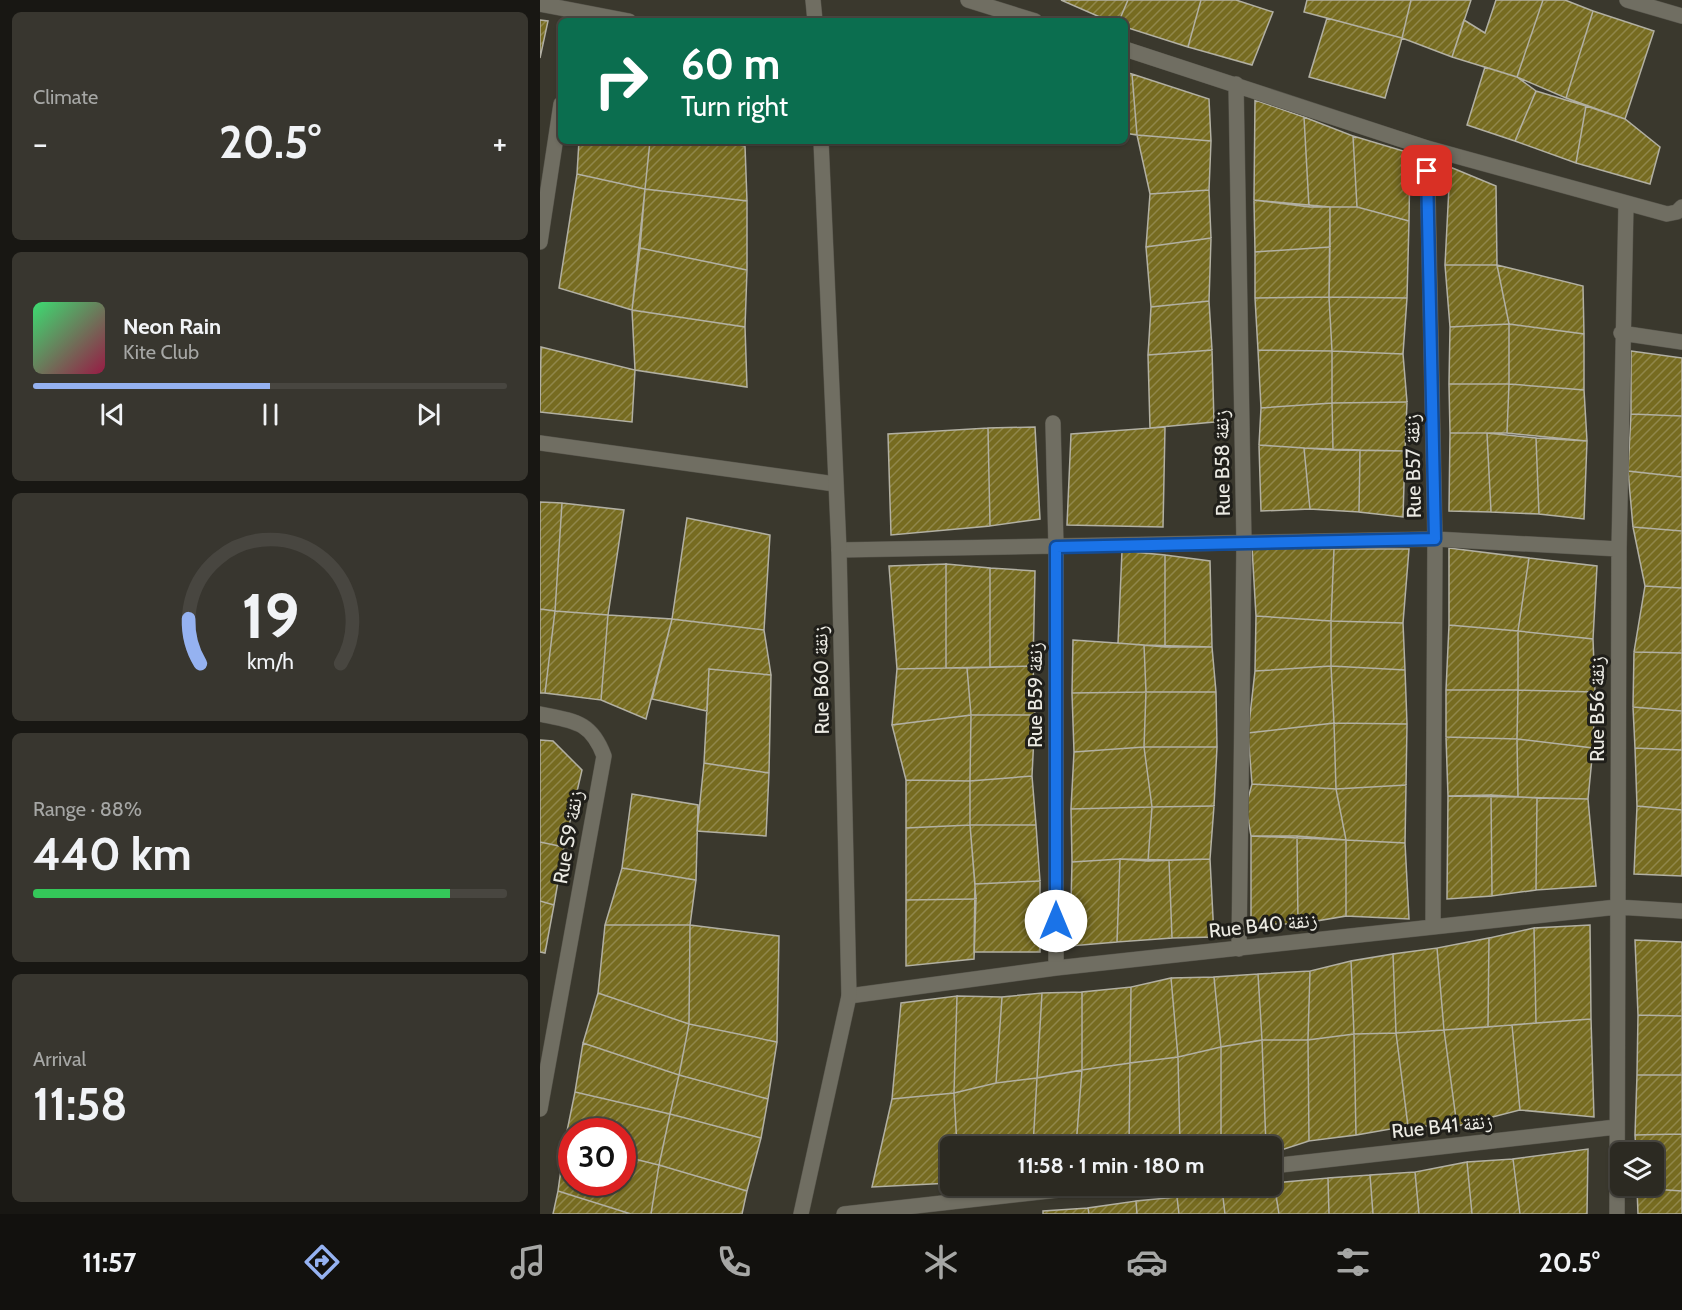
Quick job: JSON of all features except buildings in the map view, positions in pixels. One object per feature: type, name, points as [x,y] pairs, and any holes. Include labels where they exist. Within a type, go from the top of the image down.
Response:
[{"type":"street","points":[[813,0],[814,18]]},
{"type":"street","points":[[968,0],[1025,18]]},
{"type":"street","points":[[1627,0],[1682,16]]},
{"type":"street","points":[[540,4],[574,16],[596,18]]},
{"type":"street","points":[[1128,50],[1427,148],[1667,214],[1677,212],[1682,207]]},
{"type":"street","name":"Rue B58 زنقة","points":[[1236,84],[1244,543],[1239,949]]},
{"type":"street","points":[[540,242],[558,124]]},
{"type":"street","name":"Rue B60 زنقة","points":[[801,1214],[849,996],[839,550],[821,144]]},
{"type":"street","name":"Rue B57 زنقة","points":[[1427,148],[1435,539],[1433,926]]},
{"type":"street","name":"Rue B56 زنقة","points":[[1617,1214],[1618,549],[1626,204]]},
{"type":"street","points":[[1622,333],[1682,342]]},
{"type":"street","name":"Rue B59 زنقة","points":[[1053,423],[1056,547],[1056,968]]},
{"type":"street","points":[[540,443],[835,484]]},
{"type":"street","points":[[839,550],[1435,539],[1618,549]]},
{"type":"street","name":"Rue S9 زنقة","points":[[540,714],[579,722],[591,732],[604,756],[540,1109]]},
{"type":"street","name":"Rue B40 زنقة","points":[[849,996],[1056,968],[1617,907],[1682,911]]},
{"type":"street","name":"Rue B41 زنقة","points":[[1282,1165],[1616,1127]]},
{"type":"street","points":[[844,1214],[1005,1196]]},
{"type":"route","points":[[1056,921],[1056,547],[1435,539],[1427,171]]}]
